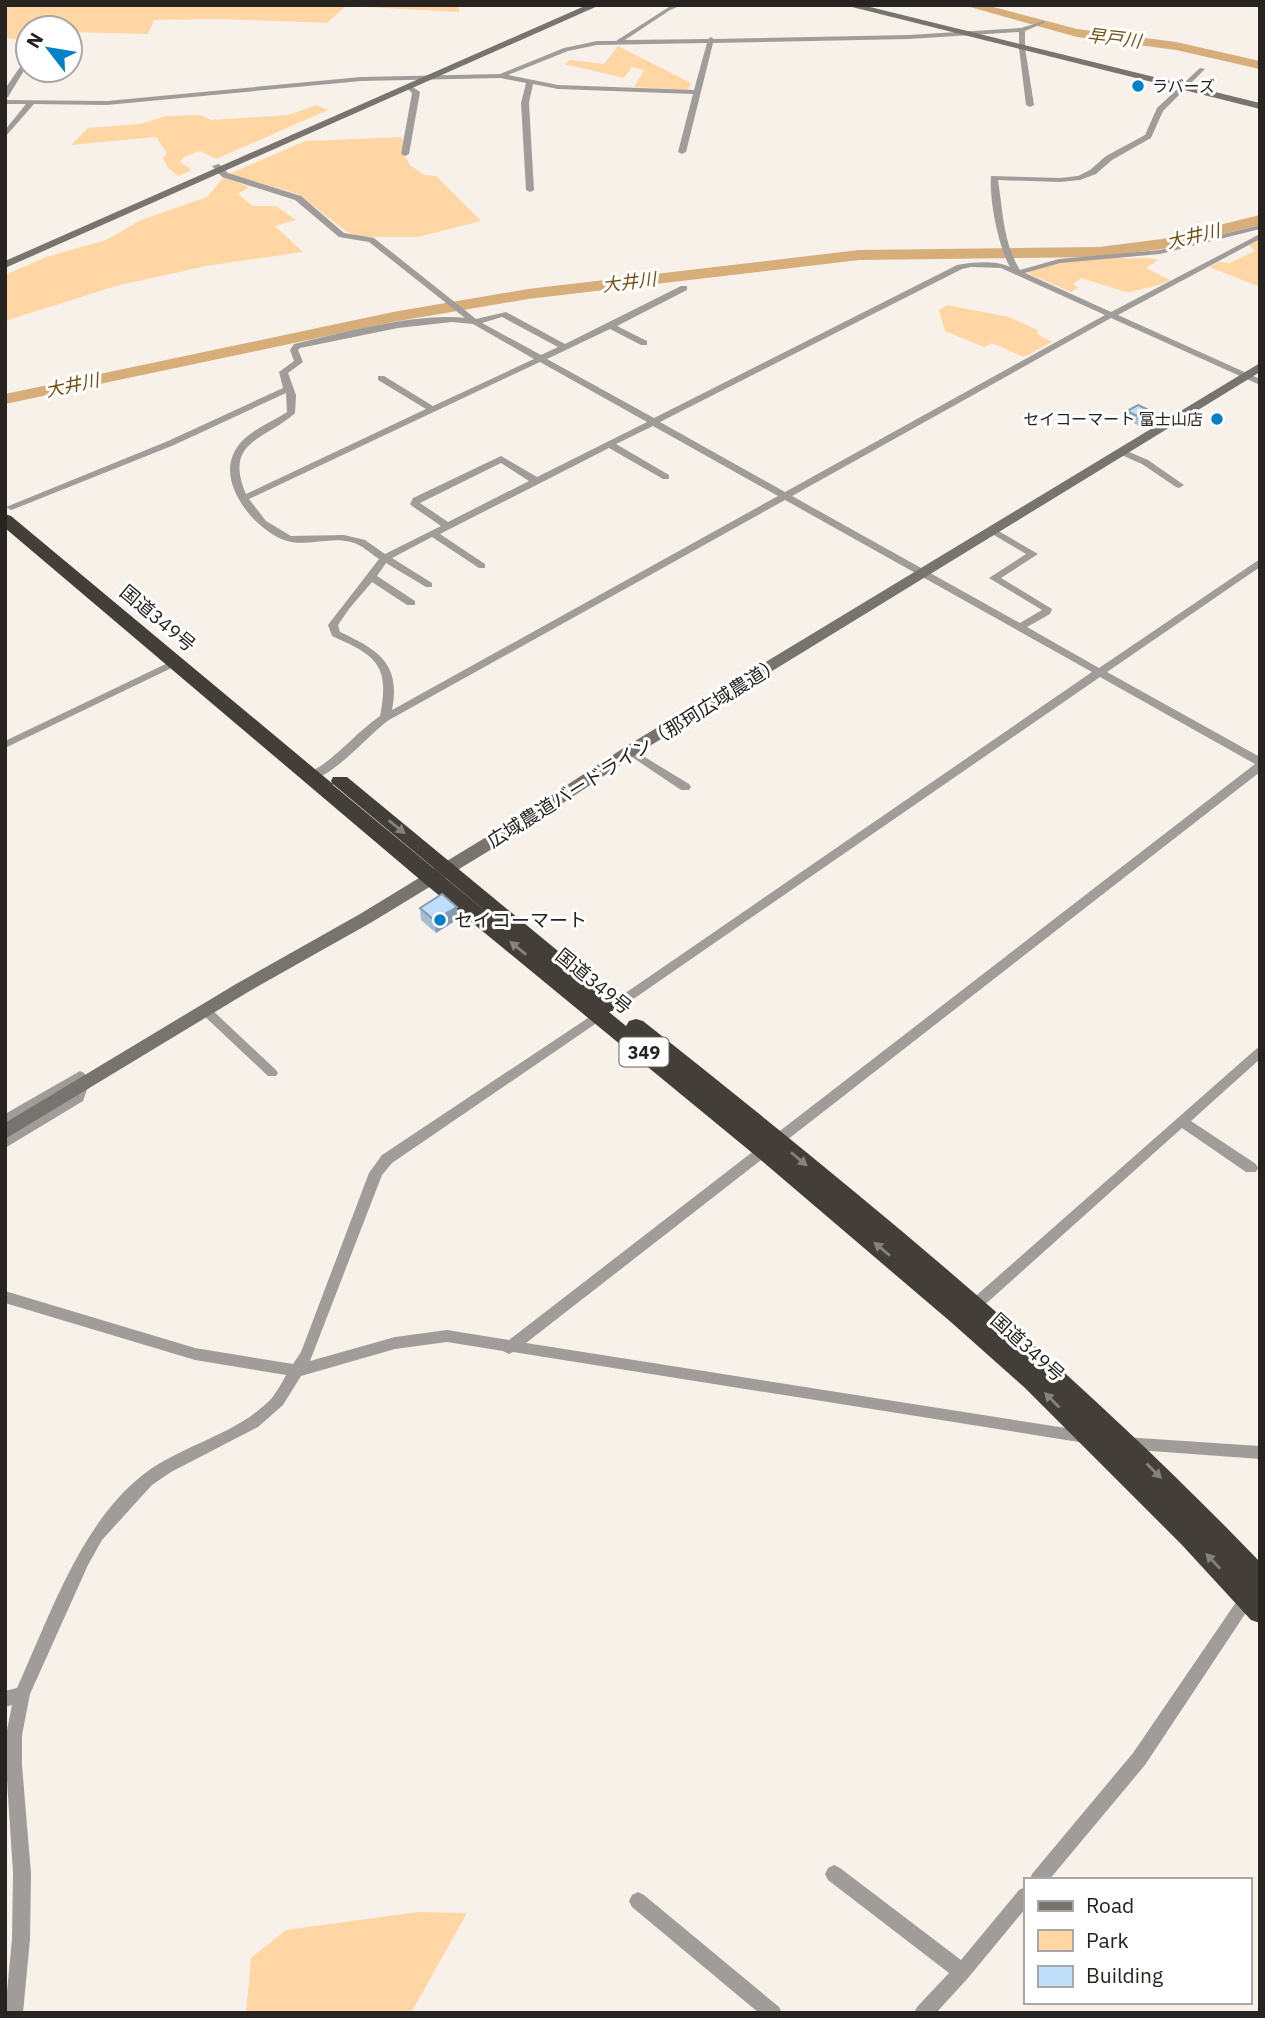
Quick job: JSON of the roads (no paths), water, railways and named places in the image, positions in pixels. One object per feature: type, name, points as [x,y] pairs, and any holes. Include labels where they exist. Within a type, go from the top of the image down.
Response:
[{"type":"highway","name":"国道349号","points":[[7,509],[176,663],[320,773]]},
{"type":"highway","name":"国道349号","points":[[7,509],[87,573],[320,773],[606,1011],[770,1145],[975,1305],[1126,1443],[1257,1590]]},
{"type":"highway","name":"国道349号","points":[[770,1145],[1033,1380],[1257,1590]]},
{"type":"street","points":[[5,265],[582,5]]},
{"type":"street","points":[[5,102],[120,103],[340,81],[412,83],[428,79],[595,5]]},
{"type":"street","points":[[618,42],[668,9],[679,5]]},
{"type":"street","points":[[849,5],[1260,106]]},
{"type":"street","points":[[500,76],[566,49],[618,42],[964,34],[1022,30],[1039,23]]},
{"type":"street","points":[[1022,30],[1030,104]]},
{"type":"street","points":[[682,152],[711,39]]},
{"type":"street","points":[[1018,274],[1009,261],[994,178],[1051,181],[1080,178],[1093,172],[1109,158],[1148,136],[1160,110],[1202,69]]},
{"type":"street","points":[[428,79],[500,76],[558,87],[696,92]]},
{"type":"street","points":[[405,154],[416,92],[412,83]]},
{"type":"street","points":[[530,83],[525,103],[530,190]]},
{"type":"street","points":[[5,135],[32,102]]},
{"type":"street","points":[[5,257],[218,168]]},
{"type":"street","points":[[218,168],[225,175],[298,198],[342,234],[371,240],[475,322],[1260,764],[509,1348]]},
{"type":"street","points":[[1018,274],[1059,261],[1160,252],[1259,231]]},
{"type":"street","points":[[320,773],[336,764],[366,730],[385,718],[786,498],[1259,231]]},
{"type":"street","points":[[385,718],[390,679],[376,655],[336,634],[333,625],[342,608],[371,577],[384,558],[960,267],[989,265],[1018,274],[1255,375]]},
{"type":"street","points":[[242,499],[610,326],[684,288]]},
{"type":"street","points":[[429,585],[384,558],[368,544],[349,538],[290,539],[275,531],[246,506],[234,466],[235,456],[246,441],[290,413],[292,395],[283,372],[299,362],[294,350],[297,346],[398,325],[452,319],[475,322],[502,314],[564,347]]},
{"type":"street","points":[[610,326],[644,343]]},
{"type":"street","name":"広域農道バードライン（那珂広域農道）","points":[[5,1132],[48,1106],[81,1080],[440,873],[630,751],[1122,452],[1255,375]]},
{"type":"street","points":[[381,378],[432,409]]},
{"type":"street","points":[[7,509],[171,443],[288,389]]},
{"type":"street","points":[[609,444],[666,477]]},
{"type":"street","points":[[1122,452],[1145,462],[1179,485]]},
{"type":"street","points":[[448,526],[415,504],[416,500],[501,459],[536,481]]},
{"type":"street","points":[[992,531],[1033,554],[994,578],[1047,609],[1019,628]]},
{"type":"street","points":[[432,533],[482,566]]},
{"type":"street","points":[[14,2013],[21,1939],[22,1873],[14,1745],[22,1694],[83,1560],[97,1535],[124,1503],[147,1480],[166,1467],[253,1423],[278,1401],[307,1354],[376,1173],[387,1160],[1260,562]]},
{"type":"street","points":[[371,577],[411,603]]},
{"type":"street","points":[[5,745],[176,663]]},
{"type":"street","points":[[630,751],[685,787]]},
{"type":"street","points":[[205,1010],[272,1073]]},
{"type":"street","points":[[975,1305],[1260,1052]]},
{"type":"street","points":[[5,1121],[81,1080]]},
{"type":"street","points":[[5,1143],[78,1098],[81,1080]]},
{"type":"street","points":[[1181,1121],[1251,1168]]},
{"type":"street","points":[[5,1297],[195,1354],[297,1371],[396,1343],[447,1336],[509,1348],[1126,1443],[1260,1453]]},
{"type":"street","points":[[1040,1878],[1139,1759],[1257,1590]]},
{"type":"street","points":[[5,1699],[22,1694]]},
{"type":"street","points":[[834,1874],[962,1972]]},
{"type":"street","points":[[923,2013],[962,1972],[1024,1897]]},
{"type":"street","points":[[638,1901],[773,2013]]},
{"type":"waterway","name":"早戸川","points":[[969,5],[1077,33],[1176,46],[1260,65]]},
{"type":"waterway","name":"大井川","points":[[5,399],[393,317],[528,294],[859,255],[1099,252],[1162,244],[1260,220]]},
{"type":"place","name":"ラバーズ","points":[[1138,86]]},
{"type":"place","name":"セイコーマート 富士山店","points":[[1217,419]]},
{"type":"place","name":"セイコーマート","points":[[440,920]]}]
